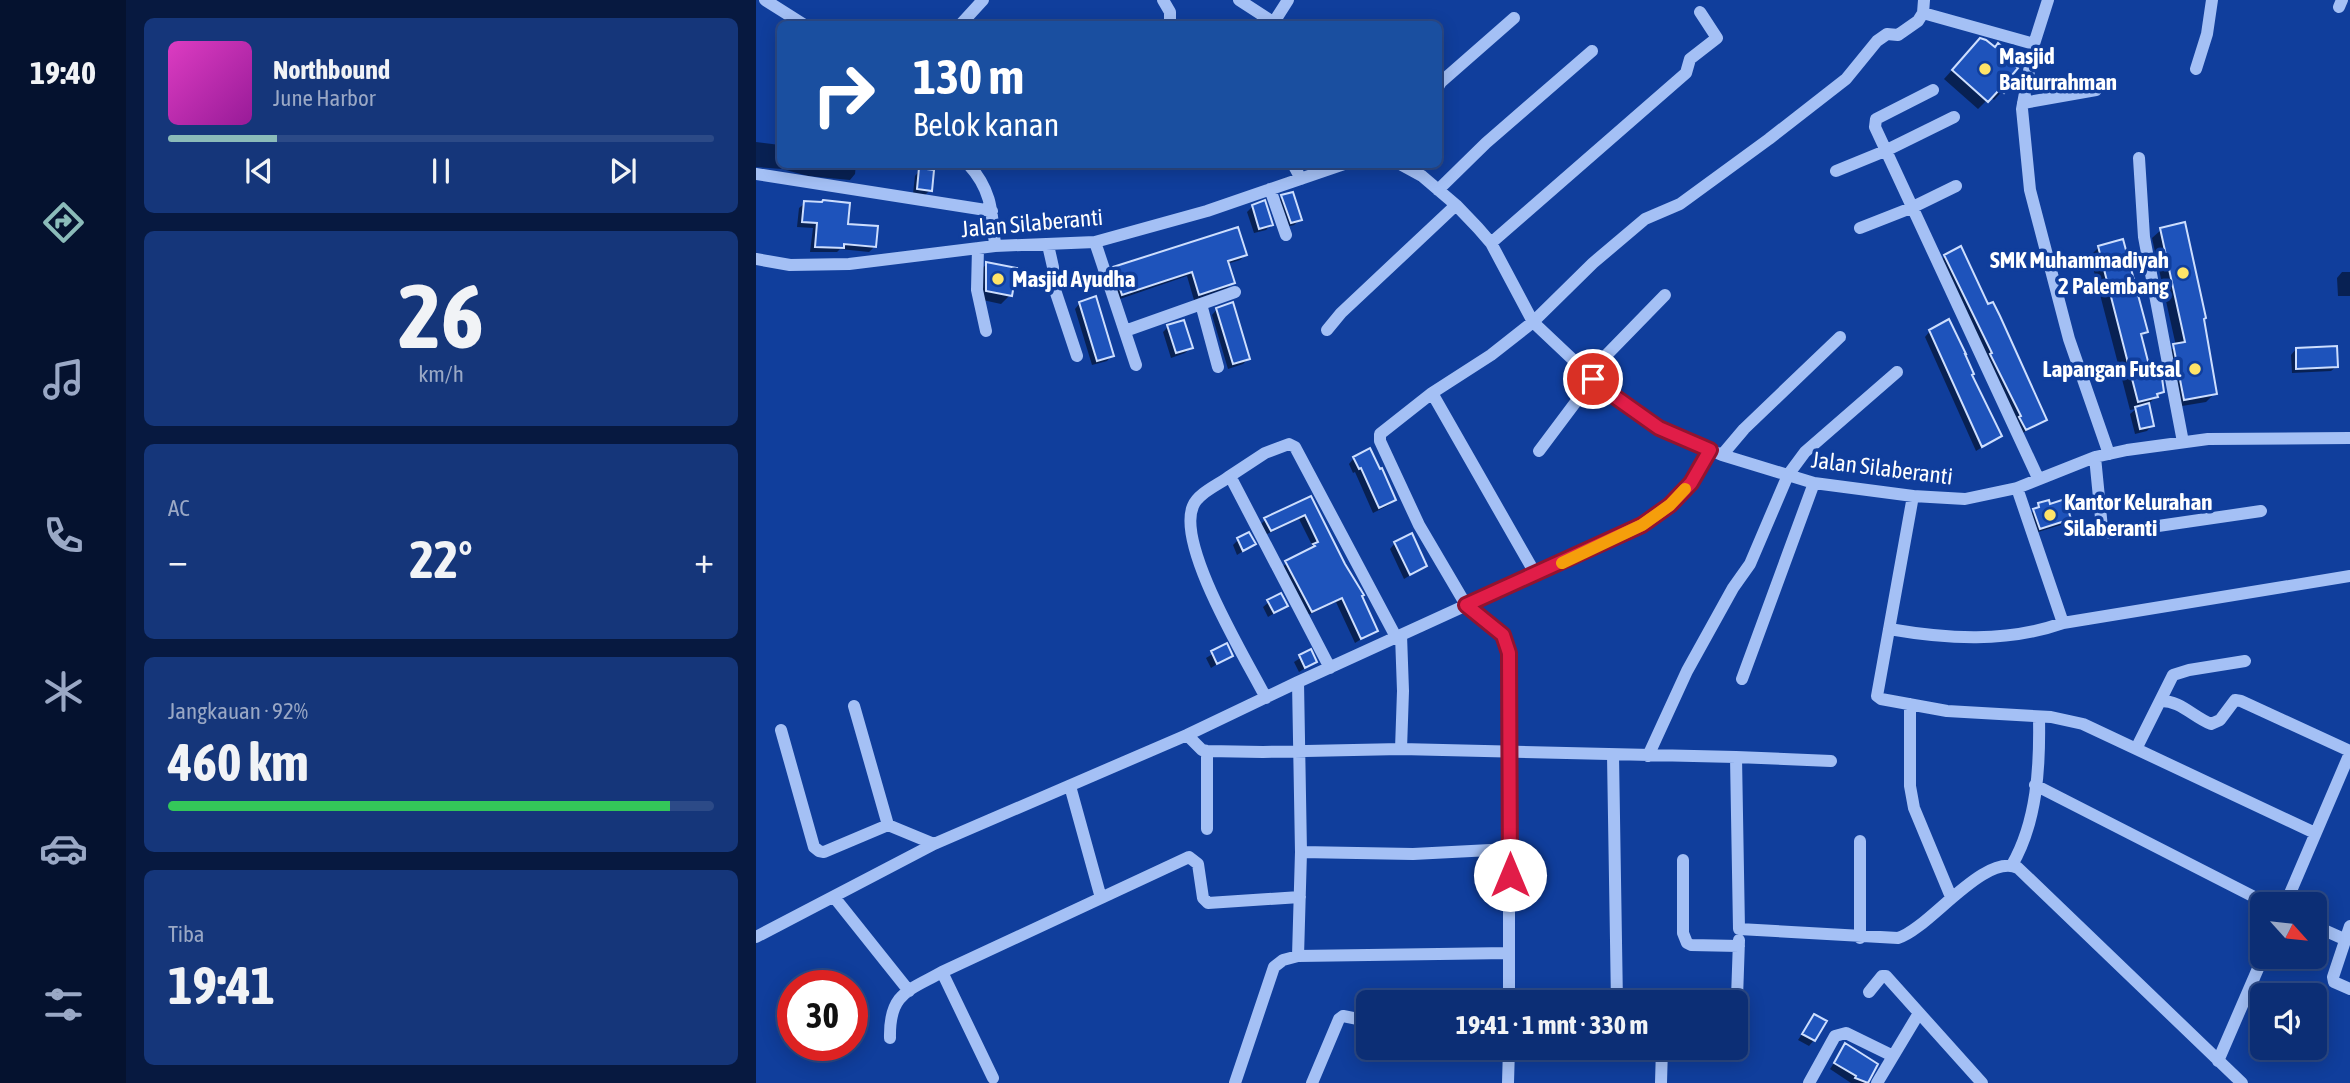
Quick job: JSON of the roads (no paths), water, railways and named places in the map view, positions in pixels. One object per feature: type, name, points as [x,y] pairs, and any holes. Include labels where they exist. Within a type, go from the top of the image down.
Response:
[{"type":"street","points":[[765,0],[798,21]]},
{"type":"street","points":[[965,21],[983,0]]},
{"type":"street","points":[[1163,0],[1170,12],[1170,21]]},
{"type":"street","points":[[1239,0],[1272,21]]},
{"type":"street","points":[[1276,21],[1288,0]]},
{"type":"street","points":[[2048,0],[2034,44],[2023,103],[2030,190],[2069,339],[2109,454]]},
{"type":"street","points":[[2196,69],[2207,34],[2212,0]]},
{"type":"street","points":[[1509,990],[1511,753],[1507,643],[1495,628],[1466,605],[1419,525],[1380,441],[1380,434],[1432,393],[1490,355],[1533,322],[1593,263],[1645,219],[1680,204],[1846,79],[1877,41],[1886,34],[1898,35],[1918,21],[1923,7],[2034,44]]},
{"type":"street","points":[[1491,243],[1686,74],[1690,58],[1717,38],[1700,12]]},
{"type":"street","points":[[1442,83],[1514,18]]},
{"type":"street","points":[[1438,190],[1486,143],[1591,51]]},
{"type":"street","points":[[1933,90],[1876,119],[1875,127],[2038,478]]},
{"type":"street","points":[[2023,103],[2096,90]]},
{"type":"street","points":[[1836,171],[1885,151],[1954,117]]},
{"type":"street","points":[[2139,158],[2146,251],[2183,442]]},
{"type":"street","points":[[972,168],[981,178],[989,195],[995,246]]},
{"type":"street","points":[[1295,168],[1301,179]]},
{"type":"street","name":"Jalan Silaberanti","points":[[756,259],[790,265],[849,264],[995,246],[1096,242],[1195,214],[1333,168]]},
{"type":"street","name":"Jalan Silaberanti","points":[[1407,168],[1422,176],[1456,205],[1491,243],[1533,322],[1604,389],[1659,428],[1716,452],[1814,483],[1913,496],[1965,499],[2017,488],[2095,457],[2183,442],[2208,439],[2350,438]]},
{"type":"street","points":[[756,174],[992,211]]},
{"type":"street","points":[[1860,228],[1911,208],[1956,186]]},
{"type":"street","points":[[1270,189],[1286,235]]},
{"type":"street","points":[[1327,330],[1341,313],[1456,205]]},
{"type":"street","points":[[1096,242],[1136,365]]},
{"type":"street","points":[[1048,245],[1053,267],[1053,284],[1077,356]]},
{"type":"street","points":[[978,248],[977,290],[986,331]]},
{"type":"street","points":[[1125,331],[1235,292]]},
{"type":"street","points":[[1539,451],[1590,376],[1665,295]]},
{"type":"street","points":[[1201,304],[1218,367]]},
{"type":"street","points":[[756,937],[934,844],[1187,735],[1642,525],[1670,505],[1716,452],[1744,429],[1840,337]]},
{"type":"street","points":[[1648,756],[1687,671],[1733,587],[1750,564],[1788,475],[1805,452],[1897,372]]},
{"type":"street","points":[[1432,393],[1536,575]]},
{"type":"street","points":[[1266,698],[1204,579],[1193,545],[1192,509],[1196,501],[1230,476],[1265,453],[1289,444],[1295,447],[1398,636],[1404,683],[1401,749]]},
{"type":"street","points":[[2095,457],[2102,528],[2110,533],[2261,511]]},
{"type":"street","points":[[1230,476],[1330,668]]},
{"type":"street","points":[[1742,679],[1814,483]]},
{"type":"street","points":[[2017,488],[2063,623]]},
{"type":"street","points":[[1913,496],[1877,696],[1947,711],[2051,717],[2075,722],[2315,833]]},
{"type":"street","points":[[1889,629],[1940,637],[1975,638],[2026,632],[2063,623],[2350,576]]},
{"type":"street","points":[[2136,749],[2176,673],[2245,661]]},
{"type":"street","points":[[1298,682],[1301,852],[1298,956]]},
{"type":"street","points":[[2160,701],[2171,700],[2180,704],[2185,710],[2211,724],[2220,720],[2235,700],[2241,701],[2350,752],[2290,892]]},
{"type":"street","points":[[1910,704],[1910,786],[1914,808],[1951,897]]},
{"type":"street","points":[[854,706],[888,825]]},
{"type":"street","points":[[2012,865],[2028,832],[2040,751],[2039,718]]},
{"type":"street","points":[[781,730],[814,847],[818,851],[824,852],[888,825],[934,844]]},
{"type":"street","points":[[1187,735],[1202,750],[1207,751],[1401,749],[1831,761]]},
{"type":"street","points":[[1207,751],[1207,829]]},
{"type":"street","points":[[1613,755],[1617,990]]},
{"type":"street","points":[[1736,757],[1740,929],[1737,990]]},
{"type":"street","points":[[2035,785],[2250,895]]},
{"type":"street","points":[[1070,786],[1101,898]]},
{"type":"street","points":[[1860,841],[1860,938]]},
{"type":"street","points":[[1301,852],[1413,854],[1510,849]]},
{"type":"street","points":[[890,1038],[892,1011],[898,999],[909,991],[942,972],[1189,857],[1198,863],[1203,898],[1208,903],[1300,897]]},
{"type":"street","points":[[1683,860],[1683,933],[1686,943],[1739,946]]},
{"type":"street","points":[[1740,929],[1898,939],[1913,932],[1951,897],[1977,879],[2003,865],[2012,865],[2242,1083]]},
{"type":"street","points":[[834,897],[909,991]]},
{"type":"street","points":[[2350,926],[2333,977],[2334,982],[2350,989]]},
{"type":"street","points":[[2328,932],[2344,939]]},
{"type":"street","points":[[1235,1083],[1274,967],[1283,960],[1298,956],[1509,953]]},
{"type":"street","points":[[2218,1060],[2257,970]]},
{"type":"street","points":[[942,972],[993,1078]]},
{"type":"street","points":[[1869,992],[1882,976],[1886,976],[1976,1081]]},
{"type":"street","points":[[1877,1083],[1919,1013]]},
{"type":"street","points":[[1312,1083],[1339,1019],[1343,1016],[1356,1019]]},
{"type":"street","points":[[1809,1083],[1835,1036],[1839,1034],[1846,1033],[1893,1056]]},
{"type":"street","points":[[1508,1060],[1508,1083]]},
{"type":"street","points":[[1661,1083],[1662,1060]]},
{"type":"place","name":"Masjid Baiturrahman","points":[[1985,69]]},
{"type":"place","name":"SMK Muhammadiyah 2 Palembang","points":[[2183,273]]},
{"type":"place","name":"Masjid Ayudha","points":[[998,279]]},
{"type":"place","name":"Lapangan Futsal","points":[[2195,369]]},
{"type":"place","name":"Kantor Kelurahan Silaberanti","points":[[2050,515]]}]
